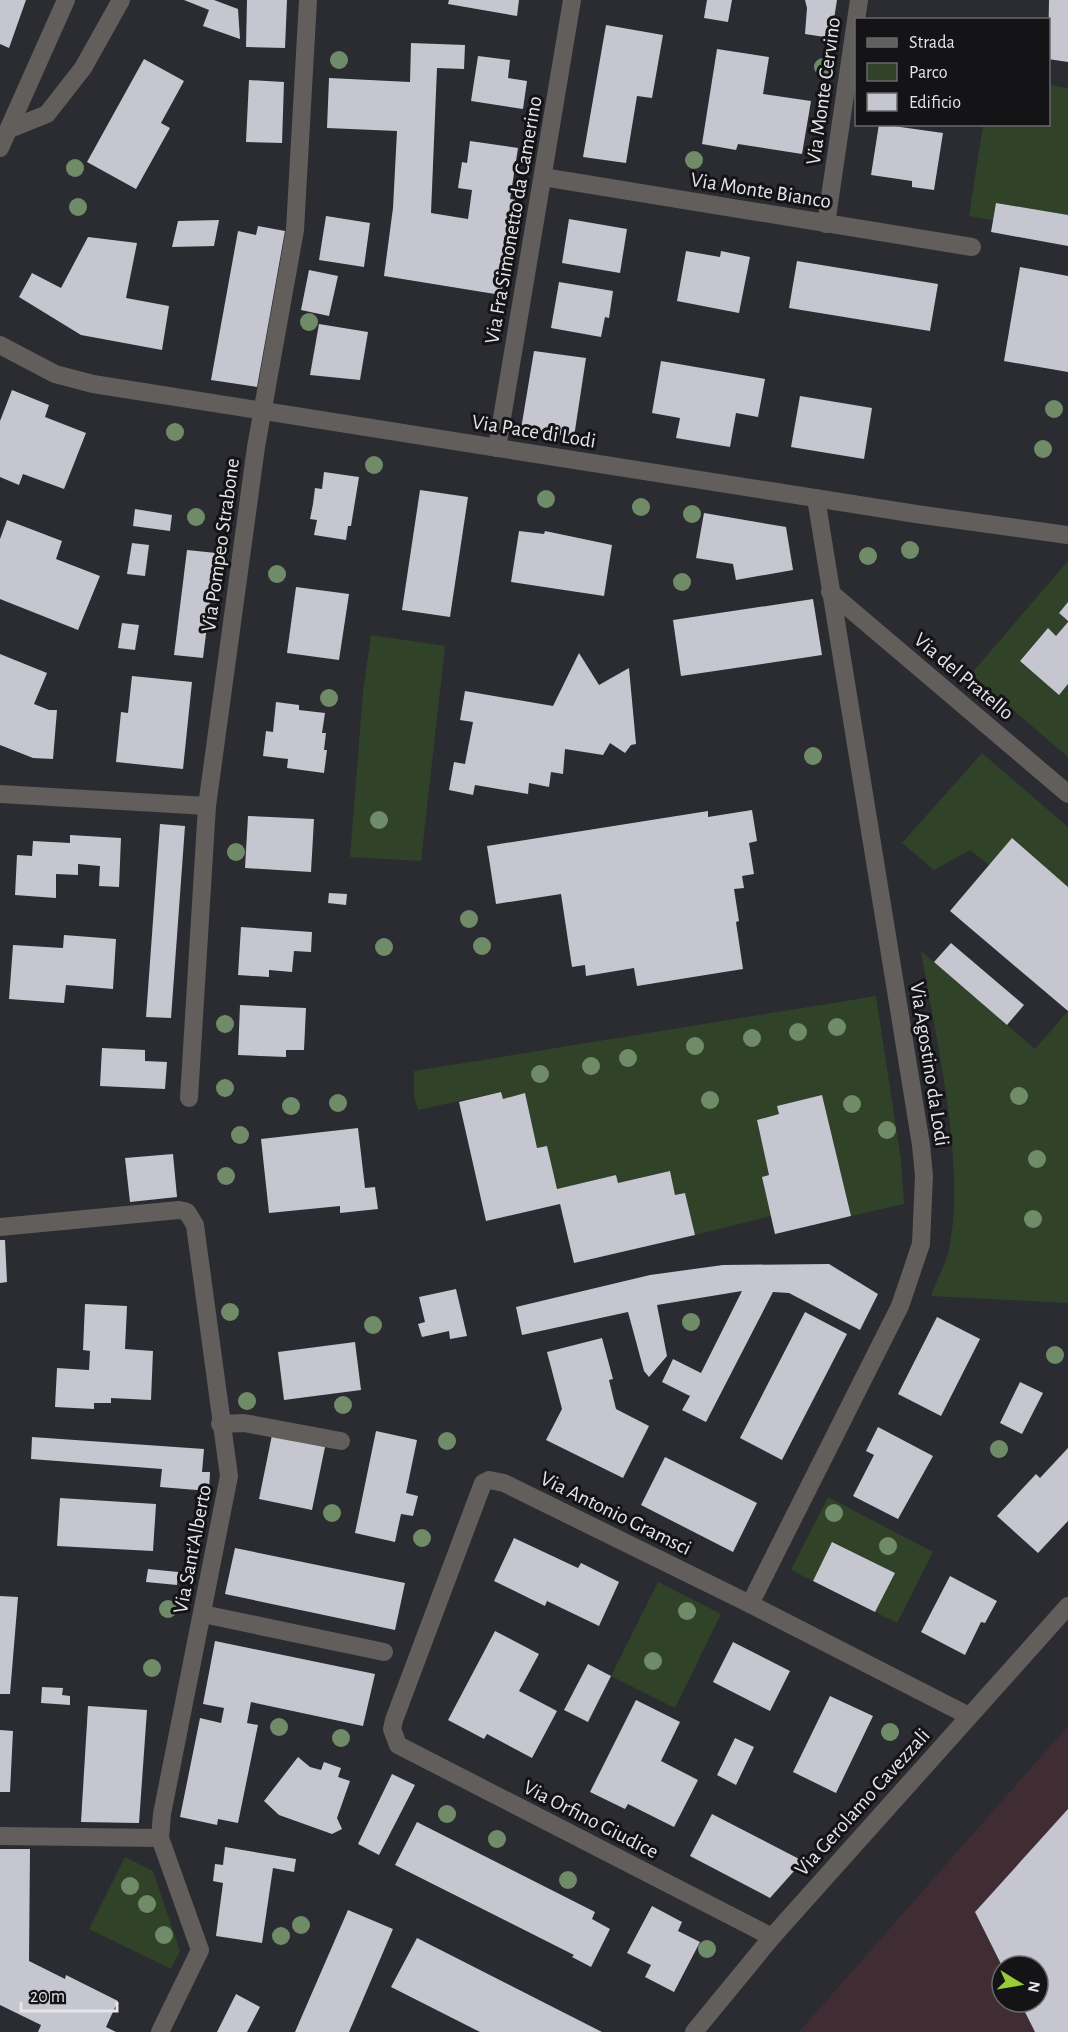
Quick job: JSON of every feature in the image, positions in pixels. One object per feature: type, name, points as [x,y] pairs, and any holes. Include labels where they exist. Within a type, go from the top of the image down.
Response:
[{"type":"street","points":[[0,148],[66,0]]},
{"type":"street","points":[[10,129],[47,114],[83,68],[121,0]]},
{"type":"street","name":"Via Pompeo Strabone","points":[[189,1098],[207,806],[255,456],[296,230],[308,0]]},
{"type":"street","name":"Via Fra Simonetto da Camerino","points":[[497,448],[572,0]]},
{"type":"street","name":"Via Monte Cervino","points":[[856,18],[859,0]]},
{"type":"street","name":"Via Monte Cervino","points":[[826,224],[855,27]]},
{"type":"street","name":"Via Monte Bianco","points":[[543,177],[972,247]]},
{"type":"street","name":"Via Pace di Lodi","points":[[0,345],[46,370],[73,380],[816,498],[1068,535]]},
{"type":"street","name":"Via Agostino da Lodi","points":[[750,1604],[900,1306],[921,1244],[924,1211],[921,1145],[816,498]]},
{"type":"street","name":"Via del Pratello","points":[[830,592],[1068,794]]},
{"type":"street","points":[[0,794],[207,806]]},
{"type":"street","name":"Via Sant'Alberto","points":[[0,1227],[171,1210],[187,1212],[195,1225],[220,1424],[229,1476],[162,1814],[160,1838],[200,1950],[160,2032]]},
{"type":"street","points":[[220,1424],[244,1423],[341,1441]]},
{"type":"street","name":"Via Antonio Gramsci","points":[[394,1737],[392,1729],[398,1709],[479,1490],[489,1480],[504,1483],[750,1604],[969,1716]]},
{"type":"street","name":"Via Gerolamo Cavezzali","points":[[694,2032],[772,1937],[1068,1606]]},
{"type":"street","points":[[203,1614],[384,1652]]},
{"type":"street","name":"Via Orfino Giudice","points":[[394,1737],[398,1745],[405,1749],[772,1937]]},
{"type":"street","points":[[0,1836],[160,1838]]},
{"type":"shaded area","points":[[1068,1726],[1068,2032],[799,2032]]},
{"type":"green space","points":[[1050,85],[1068,88],[1068,215],[996,203],[993,220],[969,216],[983,126],[1050,126]]},
{"type":"green space","points":[[1068,561],[1068,602],[1059,613],[1068,622],[1056,636],[1047,629],[1020,660],[1058,694],[1068,684],[1068,757],[971,674]]},
{"type":"green space","points":[[371,635],[445,646],[421,861],[350,857],[363,692]]},
{"type":"green space","points":[[982,753],[1068,827],[1068,887],[1012,839],[989,865],[970,850],[934,870],[902,843]]},
{"type":"green space","points":[[921,951],[1035,1049],[1068,1011],[1068,1303],[931,1296],[948,1253],[953,1220],[954,1183],[947,1103]]},
{"type":"green space","points":[[876,996],[901,1160],[904,1204],[851,1216],[822,1095],[777,1106],[779,1114],[757,1120],[769,1175],[762,1177],[771,1216],[695,1235],[685,1193],[675,1195],[670,1171],[618,1183],[616,1175],[557,1189],[537,1148],[525,1094],[503,1099],[500,1092],[418,1110],[414,1096],[414,1071]]},
{"type":"green space","points":[[828,1497],[933,1552],[897,1623],[875,1612],[895,1573],[833,1542],[813,1581],[791,1570]]},
{"type":"green space","points":[[658,1582],[721,1614],[675,1708],[611,1676]]},
{"type":"green space","points":[[125,1857],[153,1871],[180,1951],[171,1969],[89,1929]]},
{"type":"building","points":[[0,0],[26,0],[9,48],[0,44]]},
{"type":"building","points":[[184,0],[214,0],[238,9],[240,39],[203,26],[209,10]]},
{"type":"building","points":[[247,0],[287,0],[285,48],[246,47]]},
{"type":"building","points":[[449,0],[519,0],[517,16],[448,4]]},
{"type":"building","points":[[707,0],[732,0],[728,22],[704,18]]},
{"type":"building","points":[[805,0],[837,0],[831,38],[805,34],[807,8]]},
{"type":"building","points":[[1049,0],[1068,0],[1068,62],[1050,59]]},
{"type":"building","points":[[606,25],[663,35],[652,98],[637,96],[626,163],[583,157]]},
{"type":"building","points":[[411,43],[465,45],[464,69],[437,68],[431,213],[468,219],[472,190],[458,188],[462,162],[467,163],[470,141],[518,148],[510,199],[517,200],[501,295],[384,276],[393,208],[397,131],[327,128],[329,78],[410,82]]},
{"type":"building","points":[[717,49],[769,57],[763,94],[811,101],[802,154],[738,144],[736,150],[702,144]]},
{"type":"building","points":[[478,56],[510,60],[508,78],[527,81],[523,109],[471,101]]},
{"type":"building","points":[[144,59],[184,81],[161,123],[170,128],[136,189],[87,162]]},
{"type":"building","points":[[249,80],[284,82],[282,143],[246,142]]},
{"type":"building","points":[[879,126],[943,133],[934,190],[912,187],[912,181],[871,175]]},
{"type":"building","points":[[996,203],[1068,215],[1068,246],[991,232]]},
{"type":"building","points":[[326,216],[370,223],[364,267],[319,260]]},
{"type":"building","points":[[569,219],[627,229],[620,273],[562,263]]},
{"type":"building","points":[[219,220],[214,246],[172,247],[178,221]]},
{"type":"building","points":[[258,226],[285,231],[257,387],[211,380],[238,231],[256,235]]},
{"type":"building","points":[[88,237],[137,243],[126,298],[169,306],[162,350],[81,335],[19,297],[32,273],[61,288]]},
{"type":"building","points":[[686,251],[720,257],[721,251],[750,257],[739,313],[677,301]]},
{"type":"building","points":[[797,261],[938,284],[930,331],[789,308]]},
{"type":"building","points":[[1020,267],[1068,276],[1068,372],[1004,361]]},
{"type":"building","points":[[309,270],[338,276],[329,316],[301,310]]},
{"type":"building","points":[[559,282],[613,291],[609,318],[605,317],[601,337],[551,328]]},
{"type":"building","points":[[319,324],[368,332],[360,380],[310,375]]},
{"type":"building","points":[[534,351],[586,358],[574,437],[521,429]]},
{"type":"building","points":[[661,361],[765,379],[758,417],[736,413],[730,447],[676,438],[680,418],[652,413]]},
{"type":"building","points":[[12,390],[49,405],[45,417],[86,433],[64,489],[23,474],[19,485],[0,477],[0,421]]},
{"type":"building","points":[[800,396],[872,408],[864,459],[791,447]]},
{"type":"building","points":[[324,472],[359,477],[351,526],[348,526],[346,540],[314,535],[317,520],[310,519],[315,488],[322,489]]},
{"type":"building","points":[[420,490],[468,497],[450,617],[402,610]]},
{"type":"building","points":[[135,509],[172,515],[170,531],[133,526]]},
{"type":"building","points":[[704,513],[786,527],[793,570],[736,580],[733,564],[696,558]]},
{"type":"building","points":[[7,520],[62,541],[56,559],[100,576],[78,630],[0,599],[0,539]]},
{"type":"building","points":[[519,531],[544,534],[545,531],[612,545],[604,596],[511,582]]},
{"type":"building","points":[[132,543],[149,545],[145,576],[127,574]]},
{"type":"building","points":[[187,550],[216,553],[203,658],[174,655]]},
{"type":"building","points":[[296,587],[349,594],[339,660],[287,653]]},
{"type":"building","points":[[813,599],[822,655],[681,676],[673,620]]},
{"type":"building","points":[[1068,602],[1068,621],[1059,613]]},
{"type":"building","points":[[1068,622],[1068,684],[1059,695],[1020,661],[1048,628],[1056,636]]},
{"type":"building","points":[[122,623],[139,625],[135,650],[118,648]]},
{"type":"building","points":[[579,653],[599,685],[629,668],[636,744],[631,745],[625,753],[610,743],[603,755],[565,749],[563,774],[551,772],[549,787],[529,783],[528,794],[475,785],[473,795],[449,790],[454,762],[465,764],[473,722],[460,720],[465,691],[553,706]]},
{"type":"building","points":[[0,654],[47,673],[34,704],[49,710],[57,710],[53,759],[33,758],[0,745]]},
{"type":"building","points":[[132,676],[192,682],[183,769],[116,762],[121,712],[128,713]]},
{"type":"building","points":[[276,702],[299,705],[299,710],[325,713],[322,733],[326,733],[324,750],[327,750],[324,773],[287,768],[288,759],[263,756],[266,731],[273,732]]},
{"type":"building","points":[[752,810],[757,841],[749,843],[754,874],[742,876],[744,888],[734,889],[743,969],[637,986],[634,968],[586,976],[585,965],[572,967],[561,894],[496,904],[487,846],[708,811],[708,817]]},
{"type":"building","points":[[248,816],[314,819],[311,872],[245,868]]},
{"type":"building","points":[[160,824],[185,826],[171,1018],[146,1017]]},
{"type":"building","points":[[70,835],[121,838],[119,887],[99,886],[100,866],[78,864],[78,875],[56,874],[56,898],[15,895],[17,855],[32,856],[33,841],[70,843]]},
{"type":"building","points":[[1012,838],[1068,887],[1068,1011],[950,911]]},
{"type":"building","points":[[329,893],[347,894],[346,905],[328,903]]},
{"type":"building","points":[[241,927],[312,932],[311,952],[294,951],[292,972],[269,970],[269,977],[238,975]]},
{"type":"building","points":[[64,935],[116,939],[113,989],[66,985],[64,1003],[9,999],[13,945],[63,948]]},
{"type":"building","points":[[951,943],[1024,1005],[1007,1025],[934,962]]},
{"type":"building","points":[[240,1005],[306,1008],[304,1050],[286,1050],[286,1057],[238,1055]]},
{"type":"building","points":[[102,1048],[145,1050],[145,1061],[167,1062],[165,1089],[100,1086]]},
{"type":"building","points":[[501,1092],[503,1099],[525,1093],[537,1148],[547,1146],[557,1189],[616,1175],[618,1183],[670,1171],[675,1195],[685,1193],[695,1235],[574,1263],[560,1204],[486,1221],[459,1102]]},
{"type":"building","points":[[822,1095],[851,1216],[775,1234],[762,1177],[769,1175],[757,1120],[779,1114],[777,1106]]},
{"type":"building","points":[[358,1128],[365,1188],[375,1187],[378,1209],[340,1213],[340,1206],[269,1213],[261,1139]]},
{"type":"building","points":[[173,1154],[177,1197],[130,1202],[125,1158]]},
{"type":"building","points":[[0,1240],[5,1240],[7,1282],[0,1283]]},
{"type":"building","points":[[829,1264],[878,1294],[860,1330],[789,1293],[773,1292],[706,1422],[682,1410],[690,1396],[662,1382],[673,1359],[701,1373],[742,1291],[657,1305],[667,1356],[649,1377],[644,1371],[628,1312],[522,1335],[516,1307],[650,1275],[723,1265]]},
{"type":"building","points":[[456,1289],[467,1336],[450,1339],[449,1331],[422,1337],[418,1324],[425,1322],[419,1297]]},
{"type":"building","points":[[85,1304],[127,1306],[125,1349],[153,1351],[151,1400],[111,1398],[111,1403],[94,1403],[94,1409],[55,1407],[57,1368],[89,1370],[90,1351],[83,1350]]},
{"type":"building","points":[[805,1312],[847,1334],[782,1460],[740,1438]]},
{"type":"building","points":[[937,1317],[980,1339],[941,1416],[898,1394]]},
{"type":"building","points":[[602,1338],[613,1379],[609,1380],[616,1409],[649,1426],[623,1478],[546,1440],[562,1409],[547,1352]]},
{"type":"building","points":[[355,1342],[361,1390],[284,1400],[278,1352]]},
{"type":"building","points":[[1020,1382],[1043,1393],[1022,1434],[1000,1423]]},
{"type":"building","points":[[878,1427],[933,1456],[898,1519],[853,1496],[874,1455],[866,1451]]},
{"type":"building","points":[[376,1431],[417,1440],[406,1493],[418,1496],[413,1516],[401,1514],[395,1542],[355,1533]]},
{"type":"building","points":[[272,1435],[325,1447],[312,1510],[259,1499]]},
{"type":"building","points":[[32,1437],[204,1449],[202,1472],[210,1472],[209,1491],[160,1487],[162,1469],[31,1459]]},
{"type":"building","points":[[1068,1448],[1068,1521],[1038,1553],[997,1516],[1036,1474],[1040,1478]]},
{"type":"building","points":[[665,1457],[757,1503],[733,1552],[641,1505]]},
{"type":"building","points":[[60,1498],[156,1504],[153,1551],[57,1546]]},
{"type":"building","points":[[514,1538],[578,1568],[581,1563],[619,1582],[599,1626],[547,1601],[545,1606],[494,1581]]},
{"type":"building","points":[[832,1542],[895,1573],[875,1612],[813,1581]]},
{"type":"building","points":[[235,1548],[405,1583],[395,1630],[225,1594]]},
{"type":"building","points":[[148,1569],[178,1572],[177,1585],[146,1582]]},
{"type":"building","points":[[950,1576],[997,1601],[985,1623],[981,1622],[965,1655],[921,1632]]},
{"type":"building","points":[[0,1596],[18,1597],[10,1694],[0,1694]]},
{"type":"building","points":[[495,1631],[539,1654],[519,1691],[557,1711],[532,1758],[487,1734],[484,1739],[448,1720]]},
{"type":"building","points":[[215,1641],[375,1674],[363,1726],[251,1702],[247,1723],[258,1725],[238,1823],[218,1819],[217,1825],[180,1817],[200,1718],[221,1723],[224,1708],[203,1704]]},
{"type":"building","points":[[733,1642],[790,1671],[770,1711],[713,1682]]},
{"type":"building","points":[[588,1664],[611,1676],[588,1722],[564,1710]]},
{"type":"building","points":[[42,1687],[63,1688],[62,1695],[70,1696],[70,1705],[41,1703]]},
{"type":"building","points":[[830,1696],[873,1716],[836,1793],[793,1772]]},
{"type":"building","points":[[636,1700],[680,1722],[661,1761],[698,1780],[674,1827],[628,1804],[625,1809],[590,1792]]},
{"type":"building","points":[[88,1706],[147,1710],[139,1823],[81,1822]]},
{"type":"building","points":[[0,1730],[13,1731],[10,1792],[0,1792]]},
{"type":"building","points":[[735,1738],[754,1747],[736,1785],[717,1775]]},
{"type":"building","points":[[298,1757],[310,1767],[321,1770],[324,1762],[341,1768],[338,1777],[350,1781],[337,1818],[342,1829],[332,1834],[279,1815],[264,1801]]},
{"type":"building","points":[[392,1774],[415,1785],[379,1855],[358,1844]]},
{"type":"building","points":[[1068,1809],[1068,2032],[1035,2032],[1026,2014],[1050,2014],[1050,1954],[996,1954],[975,1912]]},
{"type":"building","points":[[712,1814],[803,1861],[770,1898],[690,1856]]},
{"type":"building","points":[[417,1822],[595,1912],[592,1919],[610,1929],[591,1967],[572,1957],[574,1955],[395,1865]]},
{"type":"building","points":[[225,1847],[296,1859],[294,1872],[273,1868],[262,1943],[216,1936],[223,1883],[213,1881],[215,1864],[223,1865]]},
{"type":"building","points":[[0,1849],[30,1849],[29,1961],[65,1979],[66,1975],[118,2001],[106,2027],[116,2032],[38,2032],[41,2025],[0,2005]]},
{"type":"building","points":[[652,1906],[682,1922],[678,1931],[700,1942],[674,1992],[645,1977],[651,1965],[627,1953]]},
{"type":"building","points":[[348,1910],[393,1929],[349,2032],[295,2032]]},
{"type":"building","points":[[417,1938],[602,2032],[480,2032],[391,1987]]},
{"type":"building","points":[[236,1994],[260,2007],[247,2032],[217,2032]]}]
